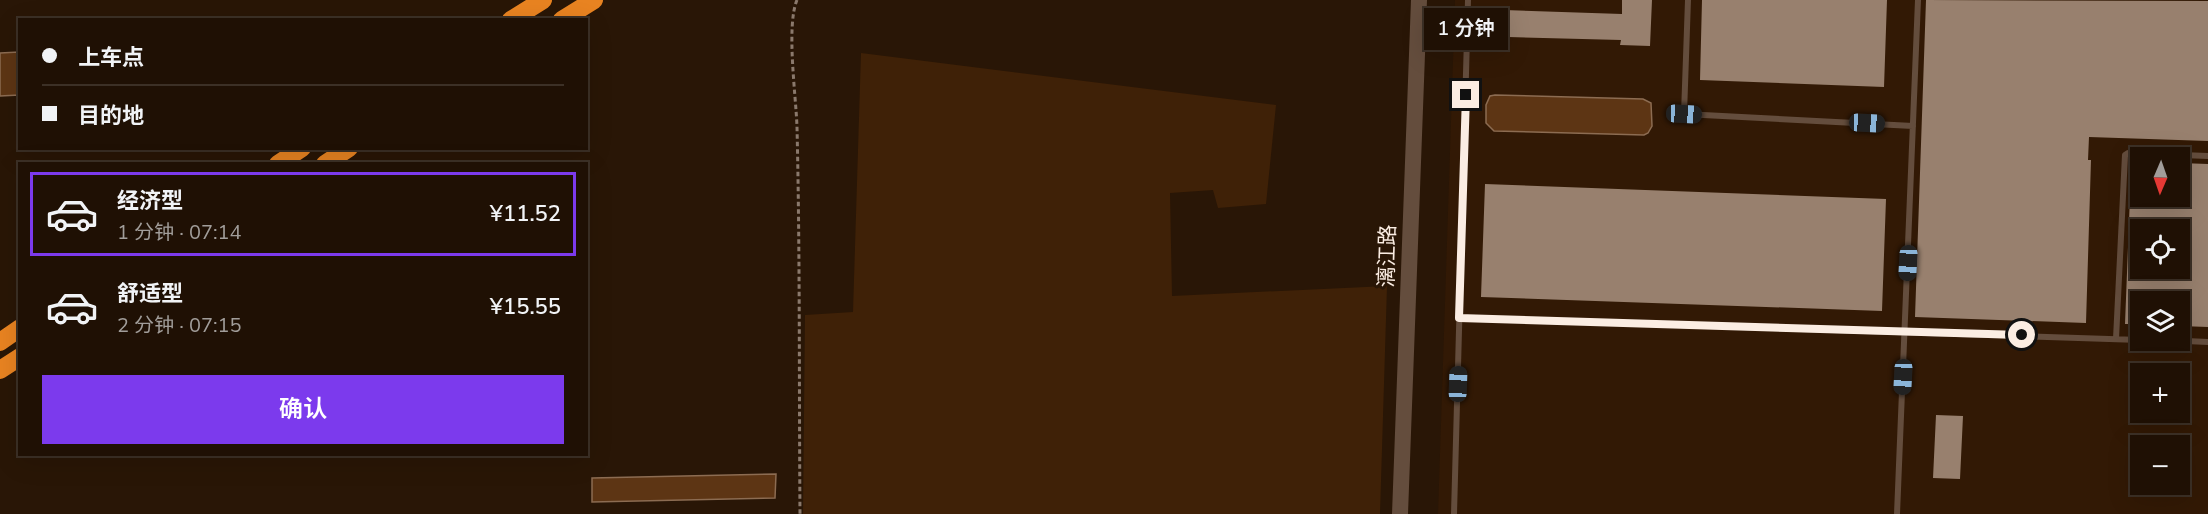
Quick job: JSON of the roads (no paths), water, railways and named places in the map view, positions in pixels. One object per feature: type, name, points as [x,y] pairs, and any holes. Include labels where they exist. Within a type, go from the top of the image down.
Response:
[{"type":"highway","points":[[514,18],[543,0]]},
{"type":"highway","points":[[565,18],[594,0]]},
{"type":"highway","points":[[281,162],[299,150]]},
{"type":"highway","points":[[328,162],[347,150]]},
{"type":"highway","points":[[0,342],[18,329]]},
{"type":"highway","points":[[0,370],[18,358]]},
{"type":"street","name":"漓江路","points":[[1400,514],[1419,0]]},
{"type":"lane","points":[[1454,514],[1468,0]]},
{"type":"lane","points":[[1688,0],[1684,114],[1913,126]]},
{"type":"lane","points":[[1897,514],[1918,0]]},
{"type":"lane","points":[[2116,339],[2124,155],[2128,153],[2208,156]]},
{"type":"lane","points":[[1459,318],[2130,340]]},
{"type":"lane","points":[[2190,341],[2208,342]]}]
